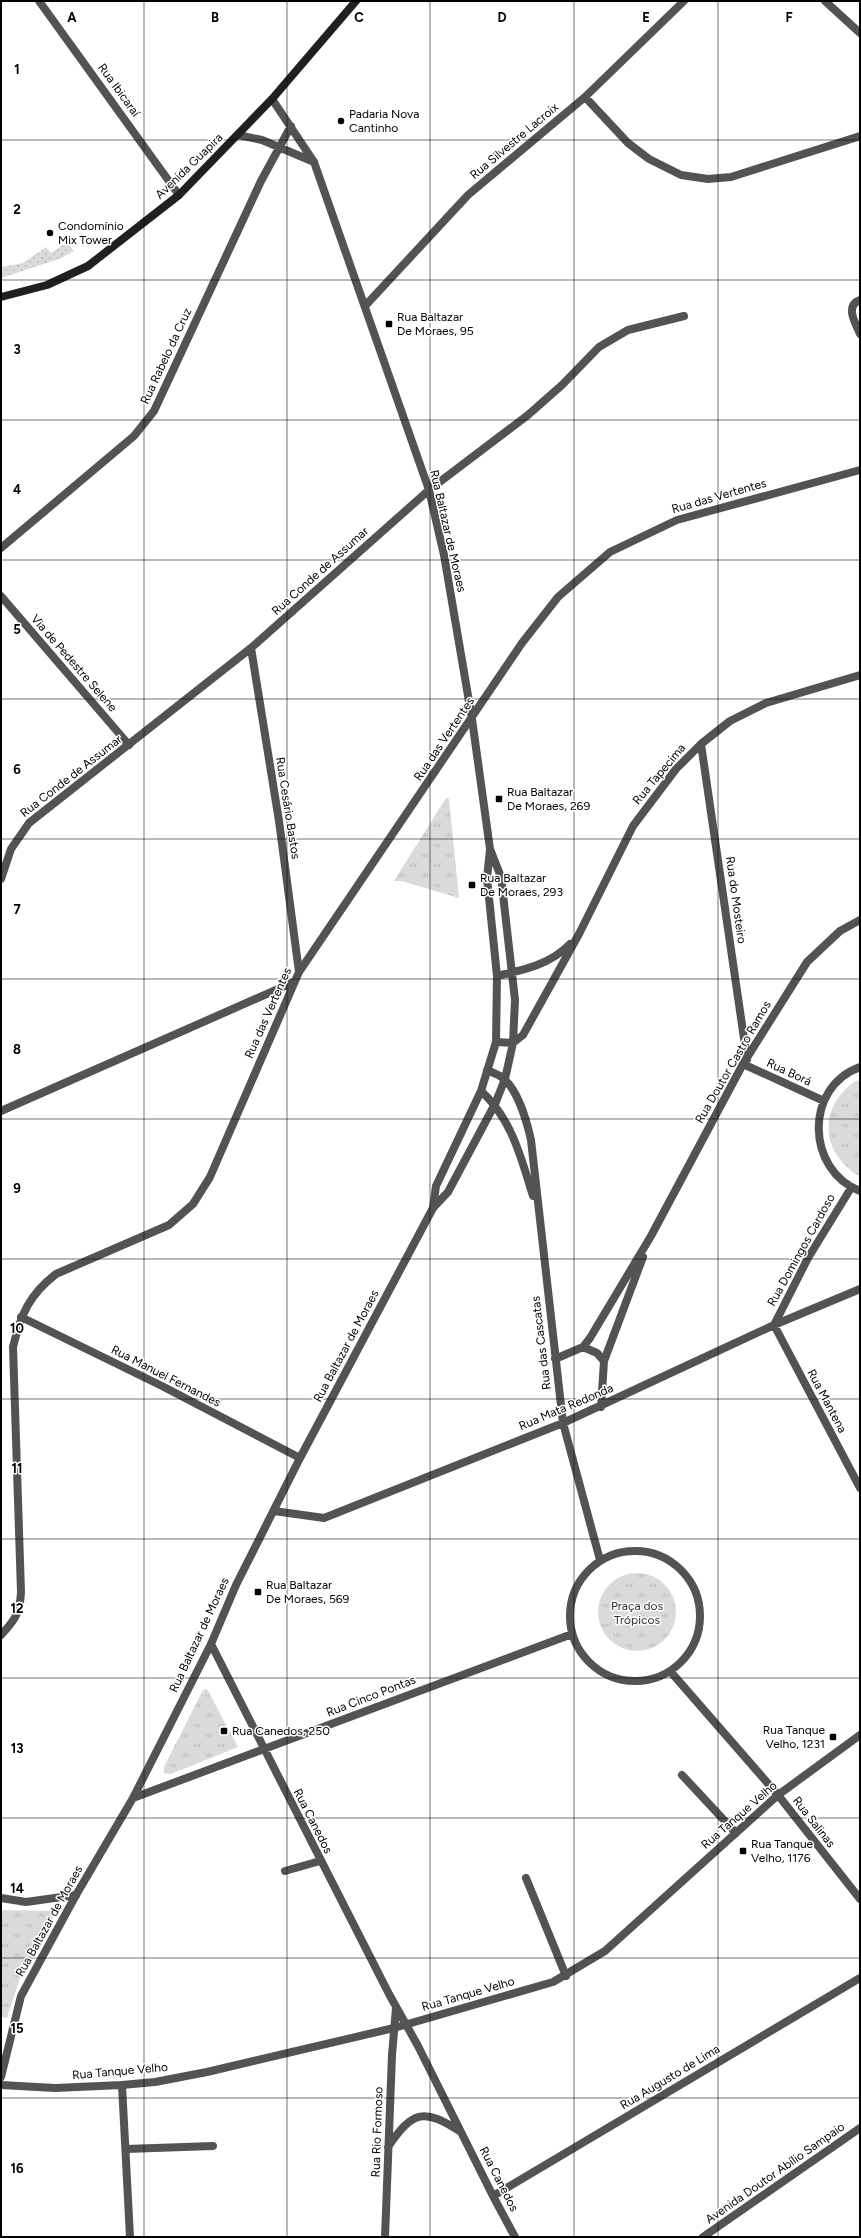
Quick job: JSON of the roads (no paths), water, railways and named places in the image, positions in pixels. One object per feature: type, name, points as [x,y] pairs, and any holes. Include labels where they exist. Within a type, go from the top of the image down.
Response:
[{"type":"main road","name":"Avenida Guapira","points":[[1,297],[47,285],[88,266],[179,195],[272,99],[356,1]]},
{"type":"street","name":"Rua Ibicaraí","points":[[39,1],[179,195]]},
{"type":"street","name":"Rua Silvestre Lacroix","points":[[365,306],[468,195],[585,97],[684,1]]},
{"type":"street","points":[[824,1],[860,33]]},
{"type":"street","points":[[585,97],[628,143],[649,159],[681,175],[708,179],[731,177],[860,136]]},
{"type":"street","name":"Rua Baltazar de Moraes","points":[[1,2077],[21,1996],[76,1895],[133,1798],[211,1644],[236,1585],[300,1458],[433,1208],[448,1192],[495,1104],[505,1079],[513,1043],[516,1000],[514,972],[501,877],[490,849],[472,719],[444,555],[429,490],[314,162],[272,99]]},
{"type":"street","name":"Rua Rabelo da Cruz","points":[[1,548],[134,436],[154,411],[261,181],[291,126]]},
{"type":"street","points":[[238,135],[262,140],[314,162]]},
{"type":"street","points":[[860,300],[856,302],[852,308],[852,315],[860,334]]},
{"type":"street","name":"Rua Conde de Assumar","points":[[1,879],[11,849],[29,823],[129,746],[251,648],[429,490],[528,415],[562,385],[599,347],[628,330],[684,316]]},
{"type":"street","name":"Rua das Vertentes","points":[[1,1635],[12,1624],[20,1609],[21,1592],[12,1347],[21,1317],[42,1285],[56,1274],[169,1224],[193,1204],[210,1177],[299,972],[472,719],[522,643],[558,597],[610,552],[677,520],[860,470]]},
{"type":"street","name":"Via de Pedestre Selene","points":[[1,596],[129,746]]},
{"type":"street","name":"Rua Cesário Bastos","points":[[251,648],[279,820],[299,972]]},
{"type":"street","name":"Rua Tapecima","points":[[513,1043],[523,1035],[579,934],[633,826],[676,769],[702,744],[730,721],[766,703],[860,675]]},
{"type":"street","name":"Rua do Mosteiro","points":[[702,744],[745,1061]]},
{"type":"street","name":"Rua Baltazar de Moraes","points":[[433,1208],[436,1186],[481,1091],[496,1042],[497,976],[487,878],[490,849]]},
{"type":"street","name":"Rua Doutor Castro Ramos","points":[[583,1348],[651,1236],[745,1061],[807,962],[840,932],[860,920]]},
{"type":"street","name":"Rua Tapecima","points":[[497,976],[545,963],[561,953],[579,934]]},
{"type":"street","points":[[1,1111],[294,982]]},
{"type":"street","points":[[496,1042],[513,1043]]},
{"type":"street","name":"Rua Borá","points":[[745,1061],[824,1101]]},
{"type":"street","points":[[860,1067],[853,1070],[836,1083],[824,1101],[818,1120],[818,1140],[824,1159],[835,1175],[851,1188],[860,1191]]},
{"type":"street","points":[[487,1070],[505,1079]]},
{"type":"street","name":"Rua das Cascatas","points":[[505,1079],[527,1122],[531,1140],[563,1423],[600,1560]]},
{"type":"street","name":"Rua das Cascatas","points":[[481,1091],[495,1104],[518,1148],[539,1214]]},
{"type":"street","name":"Rua Domingos Cardoso","points":[[774,1325],[808,1258],[851,1188]]},
{"type":"street","name":"Rua Doutor Castro Ramos","points":[[600,1407],[604,1361],[651,1236]]},
{"type":"street","name":"Rua Mata Redonda","points":[[274,1511],[324,1518],[563,1423],[774,1325],[860,1289]]},
{"type":"street","name":"Rua Manuel Fernandes","points":[[21,1317],[162,1386],[300,1458]]},
{"type":"street","name":"Rua Mantena","points":[[774,1325],[860,1488]]},
{"type":"street","points":[[555,1359],[583,1348],[597,1353],[604,1361]]},
{"type":"street","points":[[644,1551],[666,1558],[684,1572],[692,1584],[696,1591],[700,1613],[698,1635],[687,1655],[670,1670],[651,1679],[631,1681],[611,1676],[593,1665],[580,1650],[572,1634],[570,1611],[574,1591],[585,1574],[600,1560],[621,1552],[644,1551]]},
{"type":"street","name":"Rua Cinco Pontas","points":[[133,1798],[572,1634]]},
{"type":"street","name":"Rua Canedos","points":[[211,1644],[320,1861],[396,2008],[407,2024],[515,2237]]},
{"type":"street","name":"Rua Salinas","points":[[670,1670],[778,1795],[860,1899]]},
{"type":"street","name":"Rua Tanque Velho","points":[[1,2085],[55,2088],[155,2082],[207,2072],[394,2028],[553,1982],[566,1976],[605,1951],[778,1795],[860,1735]]},
{"type":"street","points":[[682,1775],[736,1832]]},
{"type":"street","points":[[285,1871],[320,1861]]},
{"type":"street","points":[[526,1878],[566,1976]]},
{"type":"street","points":[[1,1898],[26,1902],[76,1895]]},
{"type":"street","name":"Rua Augusto de Lima","points":[[493,2196],[860,1978]]},
{"type":"street","points":[[394,2028],[396,2008]]},
{"type":"street","name":"Rua Rio Formoso","points":[[385,2237],[394,2028]]},
{"type":"street","points":[[122,2085],[130,2237]]},
{"type":"street","points":[[388,2148],[401,2127],[413,2118],[423,2116],[441,2119],[461,2132]]},
{"type":"street","name":"Avenida Doutor Abílio Sampaio","points":[[703,2237],[860,2128]]},
{"type":"street","points":[[126,2148],[213,2146]]},
{"type":"place","name":"Padaria Nova Cantinho","points":[[341,121]]},
{"type":"place","name":"Condomínio Mix Tower","points":[[50,233]]},
{"type":"place","name":"Rua Baltazar De Moraes, 95","points":[[389,324]]},
{"type":"place","name":"Rua Baltazar De Moraes, 269","points":[[499,799]]},
{"type":"place","name":"Rua Baltazar De Moraes, 293","points":[[472,885]]},
{"type":"place","name":"Rua Baltazar De Moraes, 569","points":[[258,1592]]},
{"type":"place","name":"Rua Canedos, 250","points":[[224,1731]]},
{"type":"place","name":"Rua Tanque Velho, 1231","points":[[833,1737]]},
{"type":"place","name":"Rua Tanque Velho, 1176","points":[[743,1851]]},
{"type":"park label","name":"Praça dos Trópicos","points":[[637,1613]]}]
